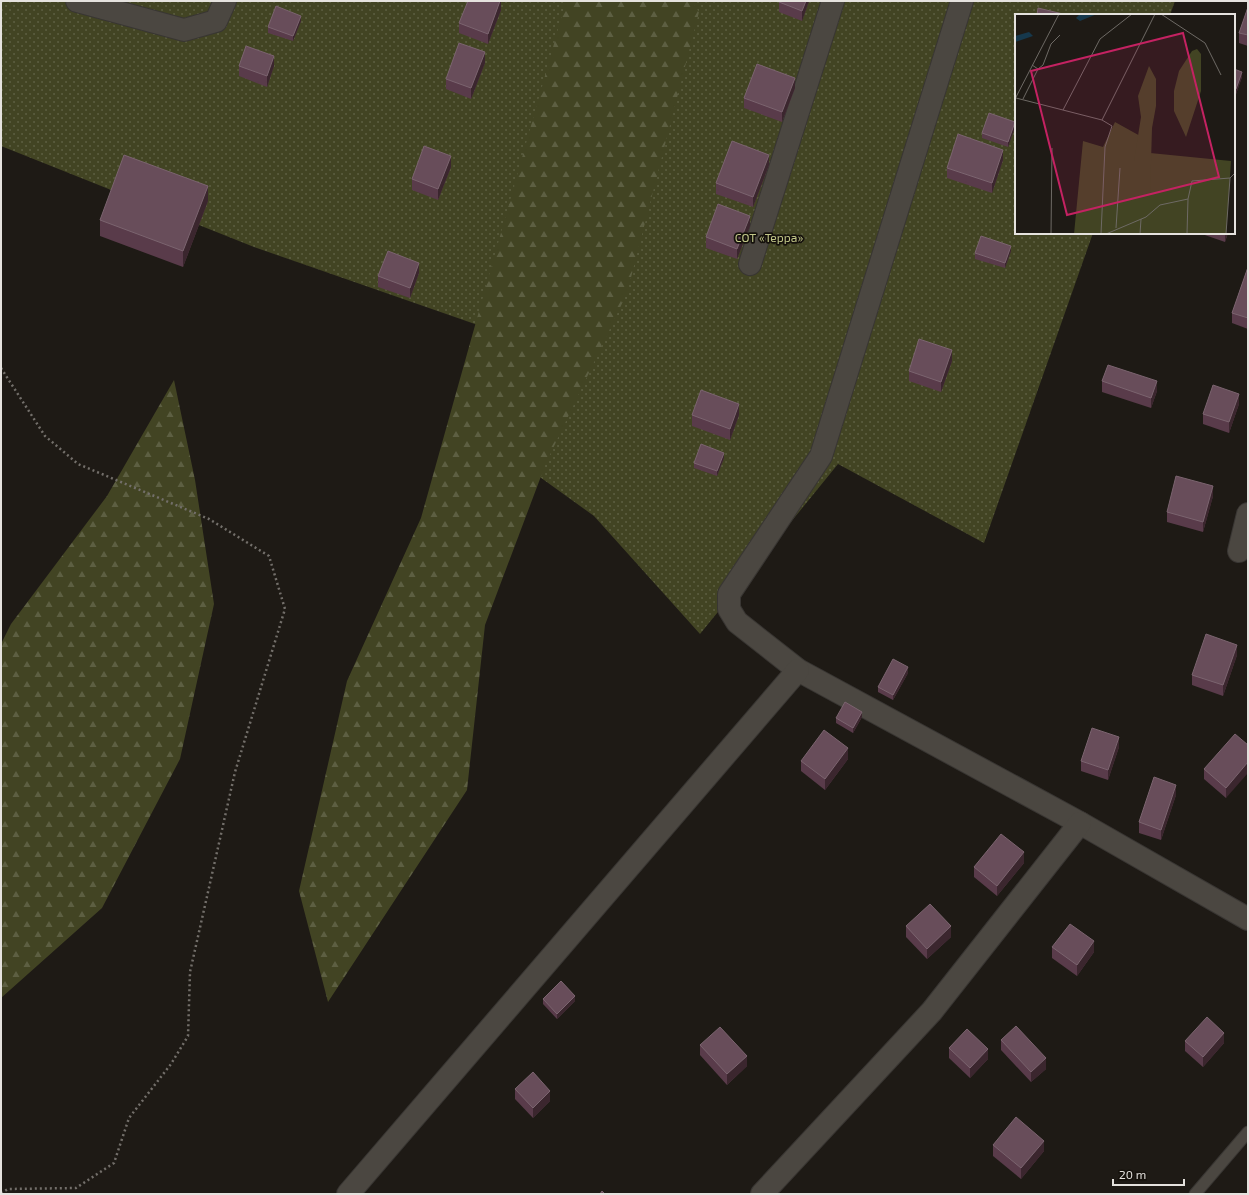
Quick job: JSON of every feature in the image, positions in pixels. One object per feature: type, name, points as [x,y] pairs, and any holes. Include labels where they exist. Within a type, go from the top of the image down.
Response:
[{"type":"street","points":[[77,1],[184,30],[216,21],[225,1]]},
{"type":"street","points":[[750,264],[833,1]]},
{"type":"street","points":[[962,1],[821,456],[729,594],[729,609],[737,622],[798,670],[1080,823],[1248,919]]},
{"type":"street","points":[[1239,551],[1248,514]]},
{"type":"street","points":[[348,1194],[798,670]]},
{"type":"street","points":[[762,1194],[932,1011],[1080,823]]},
{"type":"lane","points":[[1195,1194],[1248,1132]]},
{"type":"path","points":[[1,368],[45,436],[78,464],[209,519],[269,556],[285,609],[234,772],[190,972],[188,1036],[171,1064],[129,1118],[114,1163],[76,1188],[8,1189],[1,1193]]},
{"type":"green space","name":"СОТ «Терра»","points":[[1,1],[1175,1],[1170,14],[1015,14],[1015,234],[1093,234],[984,543],[838,464],[700,634],[594,516],[519,462],[564,355],[254,247],[1,146]]},
{"type":"green space","points":[[566,1],[692,1],[699,12],[627,293],[546,463],[485,625],[467,790],[328,1002],[299,891],[347,681],[421,518]]},
{"type":"green space","points":[[174,380],[195,480],[214,604],[180,759],[102,908],[1,998],[1,644],[11,624],[107,496]]},
{"type":"building","points":[[468,1],[500,1],[488,34],[459,23]]},
{"type":"building","points":[[779,1],[806,1],[802,11]]},
{"type":"building","points":[[276,6],[301,16],[293,36],[268,27]]},
{"type":"building","points":[[1248,7],[1248,35],[1239,33]]},
{"type":"building","points":[[1038,8],[1063,14],[1037,14]]},
{"type":"building","points":[[459,43],[485,52],[471,88],[446,79]]},
{"type":"building","points":[[246,46],[274,56],[267,76],[239,66]]},
{"type":"building","points":[[757,64],[795,78],[782,112],[744,98]]},
{"type":"building","points":[[1235,69],[1242,72],[1235,88]]},
{"type":"building","points":[[989,113],[1015,122],[1008,142],[982,133]]},
{"type":"building","points":[[958,134],[1003,150],[992,183],[947,168]]},
{"type":"building","points":[[732,141],[769,155],[753,197],[716,183]]},
{"type":"building","points":[[424,146],[451,156],[438,189],[412,179]]},
{"type":"building","points":[[124,155],[208,186],[183,251],[100,220]]},
{"type":"building","points":[[718,204],[750,216],[737,249],[706,237]]},
{"type":"building","points":[[981,236],[1011,246],[1005,263],[975,253]]},
{"type":"building","points":[[388,251],[419,263],[410,288],[378,276]]},
{"type":"building","points":[[1248,267],[1248,318],[1232,313]]},
{"type":"building","points":[[919,339],[952,350],[941,382],[909,371]]},
{"type":"building","points":[[1108,365],[1157,381],[1151,398],[1102,381]]},
{"type":"building","points":[[1213,385],[1239,394],[1229,422],[1203,414]]},
{"type":"building","points":[[701,390],[739,404],[730,429],[692,415]]},
{"type":"building","points":[[701,444],[724,453],[717,471],[694,463]]},
{"type":"building","points":[[1176,476],[1213,486],[1203,522],[1167,512]]},
{"type":"building","points":[[1206,634],[1237,645],[1223,685],[1192,675]]},
{"type":"building","points":[[893,659],[908,667],[893,695],[878,687]]},
{"type":"building","points":[[845,702],[862,712],[853,728],[836,718]]},
{"type":"building","points":[[1092,728],[1119,737],[1108,770],[1081,761]]},
{"type":"building","points":[[824,730],[848,748],[825,779],[801,761]]},
{"type":"building","points":[[1235,734],[1248,745],[1248,762],[1226,788],[1204,769]]},
{"type":"building","points":[[1154,777],[1176,785],[1161,830],[1139,822]]},
{"type":"building","points":[[1001,834],[1024,852],[997,886],[974,867]]},
{"type":"building","points":[[930,904],[951,926],[927,949],[906,926]]},
{"type":"building","points":[[1070,924],[1094,941],[1077,965],[1052,947]]},
{"type":"building","points":[[561,981],[575,996],[557,1014],[543,999]]},
{"type":"building","points":[[1207,1017],[1224,1033],[1203,1057],[1185,1041]]},
{"type":"building","points":[[1016,1026],[1046,1058],[1031,1072],[1001,1040]]},
{"type":"building","points":[[720,1027],[747,1056],[727,1074],[700,1045]]},
{"type":"building","points":[[967,1029],[988,1049],[970,1068],[949,1048]]},
{"type":"building","points":[[533,1072],[550,1091],[533,1108],[515,1089]]},
{"type":"building","points":[[1016,1117],[1044,1141],[1021,1168],[993,1145]]}]
